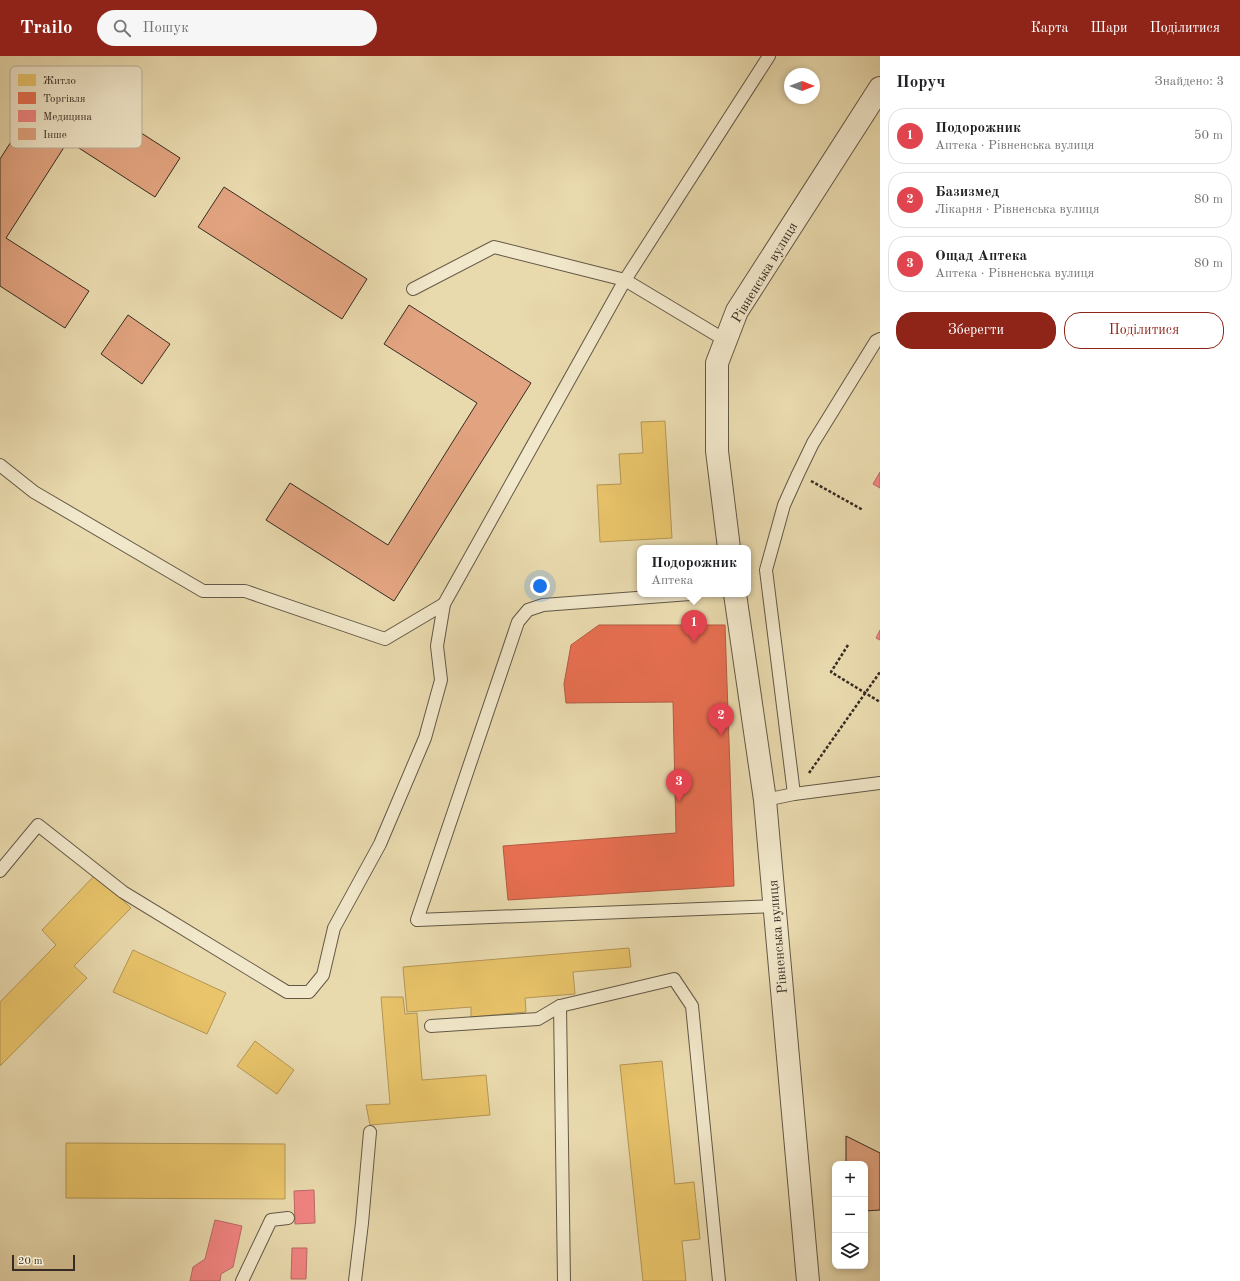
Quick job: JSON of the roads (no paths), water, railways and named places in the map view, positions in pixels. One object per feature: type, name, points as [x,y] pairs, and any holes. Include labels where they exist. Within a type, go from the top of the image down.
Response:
[{"type":"street","name":"Рівненська вулиця","points":[[729,545],[717,451],[717,363],[737,311],[880,88]]},
{"type":"street","name":"Рівненська вулиця","points":[[735,597],[765,800],[808,1281]]},
{"type":"lane","points":[[0,871],[38,825],[123,892],[287,992],[309,992],[323,975],[334,928],[380,844],[424,738],[440,680],[437,646],[444,604],[625,280],[769,56]]},
{"type":"lane","points":[[413,289],[494,247],[625,280],[725,340]]},
{"type":"lane","points":[[794,794],[766,570],[784,505],[813,443],[876,341],[880,339]]},
{"type":"lane","points":[[0,465],[34,492],[203,591],[245,591],[384,639],[444,604]]},
{"type":"lane","points":[[650,597],[543,605],[528,610],[518,622],[417,920],[774,906]]},
{"type":"lane","points":[[765,800],[794,794],[880,783]]},
{"type":"lane","points":[[431,1026],[538,1019],[560,1006],[674,979],[692,1006],[719,1281]]},
{"type":"lane","points":[[560,1006],[564,1281]]},
{"type":"lane","points":[[355,1281],[370,1132]]},
{"type":"lane","points":[[242,1281],[271,1220],[288,1218]]},
{"type":"place","name":"Подорожник","points":[[694,643]]},
{"type":"place","name":"Базизмед","points":[[721,736]]},
{"type":"place","name":"Ощад Аптека","points":[[679,802]]}]
